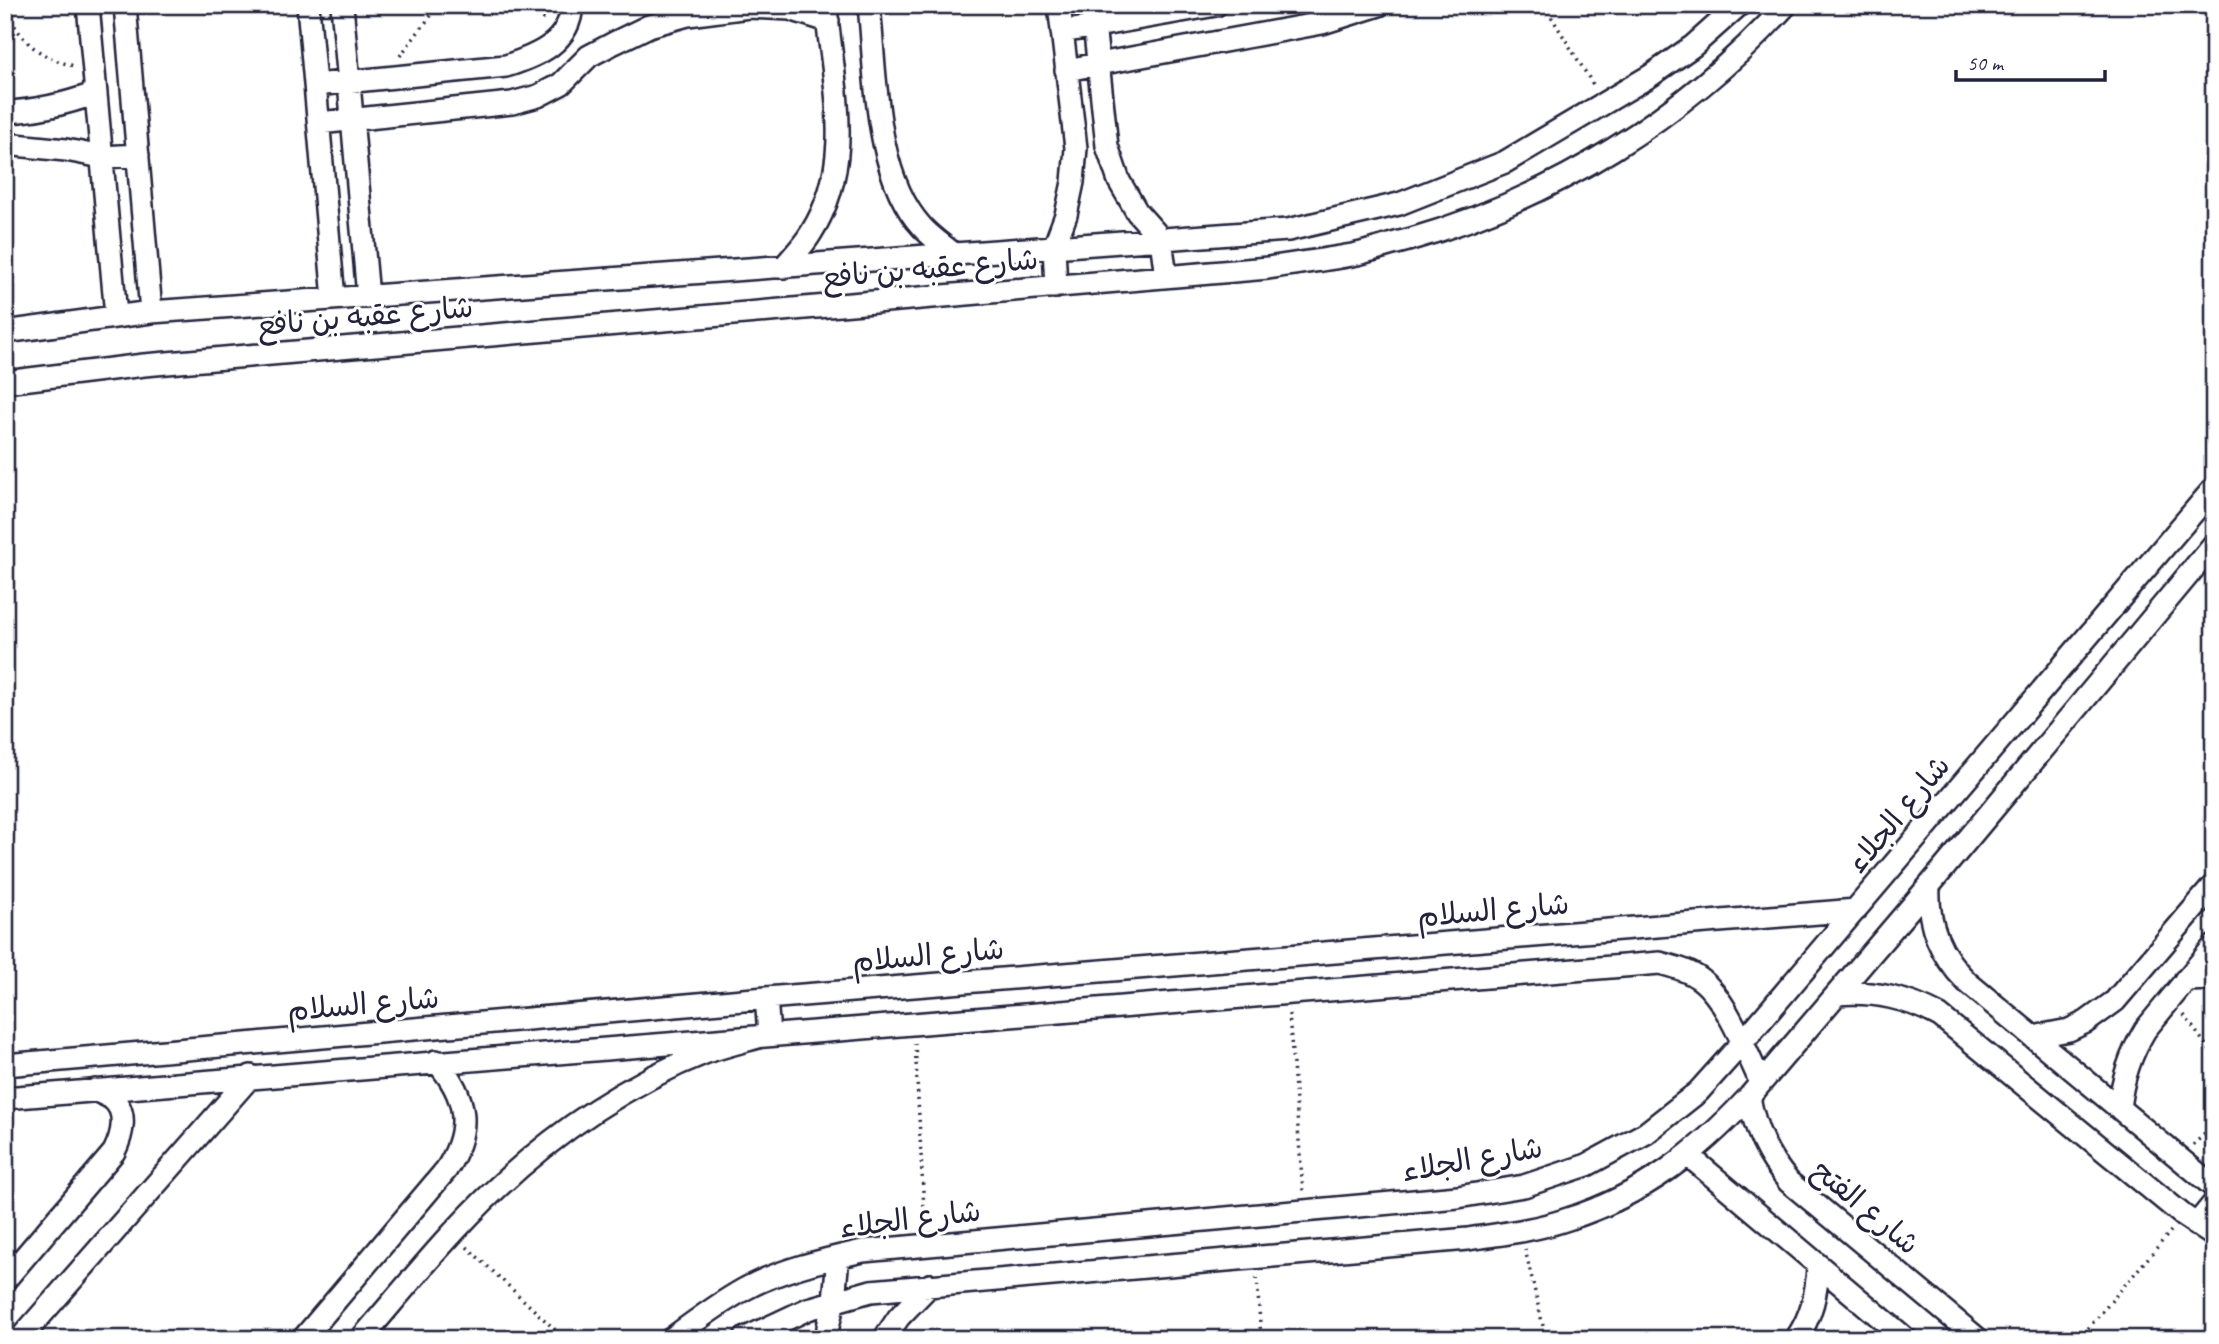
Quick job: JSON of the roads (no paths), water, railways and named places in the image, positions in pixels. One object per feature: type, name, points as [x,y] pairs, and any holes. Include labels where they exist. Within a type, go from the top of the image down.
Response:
[{"type":"street","points":[[88,5],[116,316]]},
{"type":"street","points":[[125,5],[151,312]]},
{"type":"street","points":[[308,5],[334,299]]},
{"type":"street","points":[[342,5],[368,297]]},
{"type":"street","points":[[315,85],[506,66],[552,46],[570,21],[572,5]]},
{"type":"street","points":[[869,5],[883,145],[896,188],[921,227],[955,254]]},
{"type":"street","points":[[1056,287],[1054,247],[1066,215],[1076,148],[1059,5]]},
{"type":"street","points":[[1092,5],[1107,146],[1119,181],[1137,212],[1161,239],[1166,277]]},
{"type":"street","points":[[1062,33],[1216,5]]},
{"type":"street","points":[[1066,70],[1322,23],[1379,5]]},
{"type":"street","name":"شارع عقبه بن نافع","points":[[5,332],[151,312],[1288,230],[1399,204],[1506,162],[1650,76],[1693,46],[1739,5]]},
{"type":"street","name":"شارع عقبه بن نافع","points":[[5,382],[144,365],[1268,268],[1358,254],[1447,229],[1532,194],[1613,150],[1688,97],[1757,37],[1786,5]]},
{"type":"street","points":[[319,123],[512,103],[538,96],[561,84],[589,57],[649,26],[688,15],[749,7],[827,13],[839,137],[837,164],[830,193],[811,234],[784,267]]},
{"type":"street","points":[[565,30],[589,57]]},
{"type":"street","points":[[5,112],[63,105],[96,93]]},
{"type":"street","points":[[5,144],[66,150],[102,157],[138,155]]},
{"type":"street","name":"شارع الجلاء","points":[[671,1339],[712,1309],[783,1272],[863,1251],[1458,1197],[1524,1186],[1587,1165],[1646,1133],[1698,1092],[1742,1043],[2214,488]]},
{"type":"street","points":[[744,1339],[782,1319],[834,1300],[871,1292],[1521,1232],[1568,1220],[1612,1202],[1653,1180],[1689,1156],[1722,1126],[1755,1090],[1929,887],[2214,544]]},
{"type":"street","points":[[2033,1037],[2069,1030],[2108,1007],[2214,885]]},
{"type":"street","points":[[1929,887],[1931,922],[1944,955],[1968,982],[2214,1187]]},
{"type":"street","name":"شارع السلام","points":[[5,1065],[766,998],[1856,911]]},
{"type":"street","points":[[2119,1108],[2125,1075],[2145,1030],[2214,946]]},
{"type":"street","name":"شارع السلام","points":[[5,1098],[1660,963],[1682,969],[1701,980],[1717,996],[1742,1043]]},
{"type":"street","points":[[2178,988],[2214,979]]},
{"type":"street","points":[[1837,994],[1891,996],[1940,1016],[2198,1226],[2214,1203]]},
{"type":"street","points":[[361,1339],[453,1234],[497,1188],[535,1155],[596,1110],[651,1078],[708,1052],[769,1034],[766,998]]},
{"type":"street","name":"شارع الفتح","points":[[1742,1043],[1755,1090],[1752,1112],[1762,1142],[1779,1170],[1789,1182],[1978,1339]]},
{"type":"street","points":[[303,1339],[455,1156],[464,1123],[462,1106],[452,1082],[436,1061]]},
{"type":"street","points":[[20,1339],[251,1076]]},
{"type":"street","points":[[5,1280],[114,1152],[120,1141],[124,1126],[119,1111],[113,1099],[95,1090]]},
{"type":"street","points":[[1689,1156],[1906,1339]]},
{"type":"street","points":[[828,1339],[838,1257]]},
{"type":"street","points":[[1796,1339],[1810,1315],[1815,1299],[1818,1265]]},
{"type":"street","points":[[884,1339],[899,1317],[930,1285]]}]
